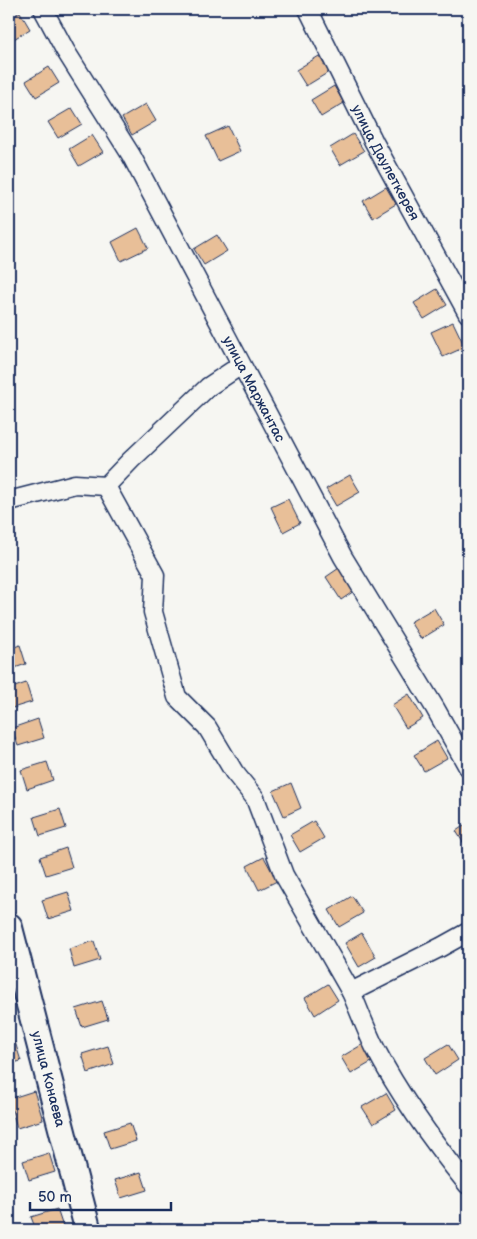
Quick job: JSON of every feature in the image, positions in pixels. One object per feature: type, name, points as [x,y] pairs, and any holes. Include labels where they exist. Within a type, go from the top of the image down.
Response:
[{"type":"street","name":"улица Маржантас","points":[[43,9],[65,50],[131,155],[343,557],[435,708],[468,767]]},
{"type":"street","name":"улица Даулеткерея","points":[[308,9],[374,142],[468,314]]},
{"type":"street","points":[[9,501],[75,484],[106,486],[208,387],[241,365]]},
{"type":"street","points":[[106,486],[155,575],[153,612],[162,650],[177,697],[207,727],[234,772],[255,798],[284,875],[351,992],[374,1047],[402,1095],[436,1145],[468,1185]]},
{"type":"street","name":"улица Конаева","points":[[9,926],[88,1230]]},
{"type":"street","points":[[351,992],[441,948],[468,932]]},
{"type":"building","points":[[20,12],[30,29],[9,42],[9,19]]},
{"type":"building","points":[[319,56],[329,72],[306,86],[296,70]]},
{"type":"building","points":[[49,67],[59,83],[36,97],[26,81]]},
{"type":"building","points":[[334,86],[344,103],[321,117],[311,100]]},
{"type":"building","points":[[146,104],[156,121],[132,135],[122,118]]},
{"type":"building","points":[[72,108],[82,124],[58,138],[48,122]]},
{"type":"building","points":[[228,126],[240,151],[218,161],[206,136]]},
{"type":"building","points":[[353,134],[364,151],[340,165],[330,148]]},
{"type":"building","points":[[92,135],[103,152],[79,166],[69,149]]},
{"type":"building","points":[[386,187],[396,204],[373,218],[363,201]]},
{"type":"building","points":[[138,228],[148,248],[121,261],[112,242]]},
{"type":"building","points":[[217,235],[227,251],[204,265],[194,249]]},
{"type":"building","points":[[437,289],[447,305],[424,319],[414,303]]},
{"type":"building","points":[[453,322],[465,347],[443,357],[431,332]]},
{"type":"building","points":[[350,475],[360,492],[336,506],[326,489]]},
{"type":"building","points":[[288,499],[300,523],[283,532],[271,507]]},
{"type":"building","points":[[342,566],[357,589],[341,600],[326,577]]},
{"type":"building","points":[[9,604],[15,623],[9,625]]},
{"type":"building","points":[[434,608],[444,625],[421,639],[410,622]]},
{"type":"building","points":[[20,645],[26,664],[9,670],[9,649]]},
{"type":"building","points":[[26,683],[32,702],[9,709],[9,689]]},
{"type":"building","points":[[409,694],[423,718],[406,728],[392,705]]},
{"type":"building","points":[[38,719],[44,738],[18,746],[12,728]]},
{"type":"building","points":[[437,741],[447,758],[424,771],[414,755]]},
{"type":"building","points":[[47,762],[53,780],[27,789],[21,770]]},
{"type":"building","points":[[291,783],[301,808],[284,816],[273,791]]},
{"type":"building","points":[[60,809],[66,828],[40,836],[34,817]]},
{"type":"building","points":[[314,821],[324,838],[300,852],[290,835]]},
{"type":"building","points":[[468,823],[468,846],[466,847],[456,831]]},
{"type":"building","points":[[66,848],[72,867],[46,875],[40,857]]},
{"type":"building","points":[[264,857],[277,881],[259,890],[247,866]]},
{"type":"building","points":[[68,892],[74,911],[48,919],[42,900]]},
{"type":"building","points":[[352,896],[363,913],[339,927],[329,910]]},
{"type":"building","points":[[362,933],[376,957],[359,967],[345,943]]},
{"type":"building","points":[[94,941],[100,960],[74,968],[69,949]]},
{"type":"building","points":[[328,984],[338,1000],[315,1015],[305,998]]},
{"type":"building","points":[[102,1001],[108,1019],[82,1027],[76,1009]]},
{"type":"building","points":[[15,1042],[21,1061],[9,1064],[9,1044]]},
{"type":"building","points":[[365,1043],[375,1060],[351,1074],[341,1057]]},
{"type":"building","points":[[448,1044],[458,1060],[435,1075],[425,1058]]},
{"type":"building","points":[[108,1046],[114,1064],[88,1073],[82,1054]]},
{"type":"building","points":[[34,1091],[43,1120],[17,1128],[9,1099]]},
{"type":"building","points":[[386,1093],[396,1110],[373,1124],[362,1107]]},
{"type":"building","points":[[130,1123],[136,1141],[110,1149],[104,1131]]},
{"type":"building","points":[[49,1153],[55,1172],[29,1180],[23,1161]]},
{"type":"building","points":[[141,1172],[147,1190],[121,1198],[115,1180]]},
{"type":"building","points":[[57,1209],[63,1227],[54,1230],[36,1230],[31,1217]]},
{"type":"building","points":[[160,1224],[162,1230],[138,1230]]}]
